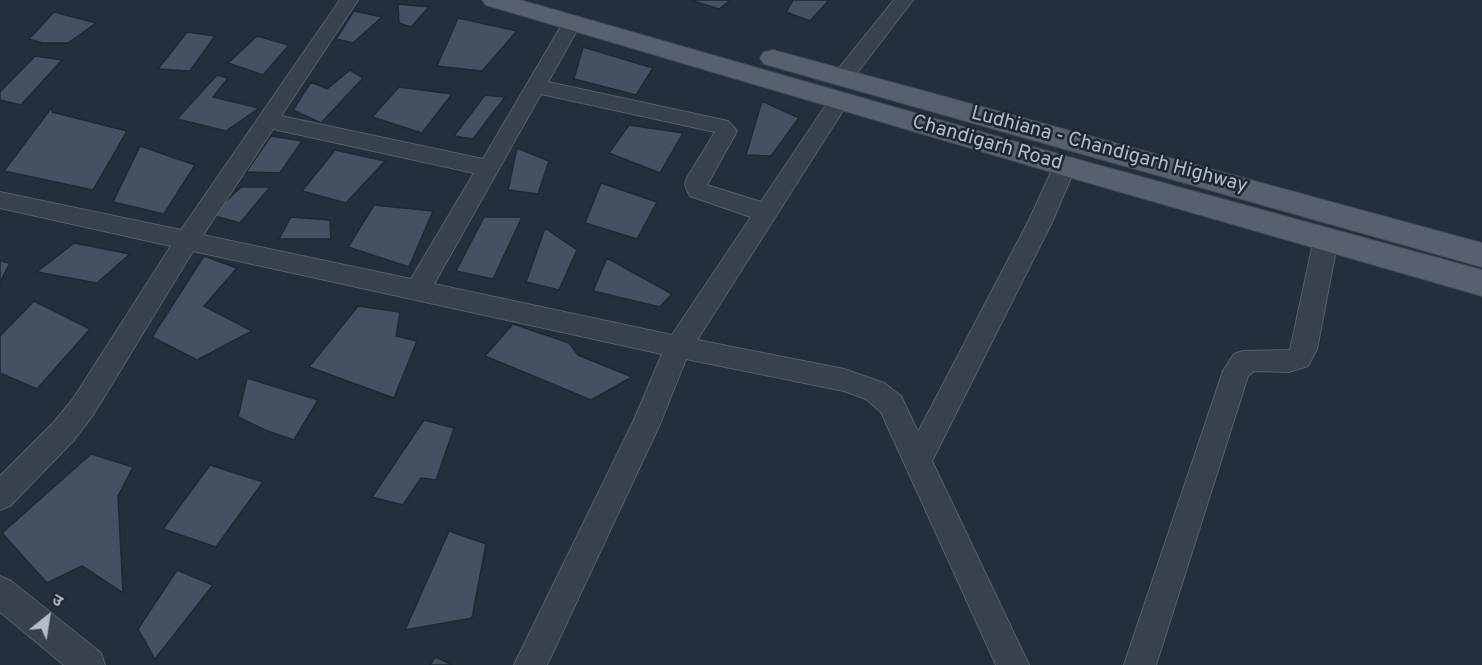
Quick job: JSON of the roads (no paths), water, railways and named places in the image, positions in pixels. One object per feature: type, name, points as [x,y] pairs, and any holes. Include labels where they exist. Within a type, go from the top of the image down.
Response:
[{"type":"main road","name":"Chandigarh Road","points":[[494,0],[568,11],[841,89],[1065,166],[1482,283]]},
{"type":"main road","name":"Ludhiana - Chandigarh Highway","points":[[841,89],[1482,255]]},
{"type":"street","points":[[0,496],[64,431],[83,407],[187,240],[348,0]]},
{"type":"street","points":[[530,665],[646,424],[678,348],[766,213],[841,89],[904,0]]},
{"type":"street","points":[[418,290],[536,86],[568,11]]},
{"type":"street","points":[[536,86],[721,126],[726,131],[724,139],[698,178],[696,184],[698,190],[766,213]]},
{"type":"street","points":[[266,120],[489,168]]},
{"type":"street","points":[[918,460],[1040,222],[1065,166]]},
{"type":"street","points":[[0,200],[678,348],[844,380],[875,391],[891,404],[1013,665]]},
{"type":"street","points":[[1140,665],[1236,371],[1243,362],[1254,360],[1289,362],[1299,358],[1304,349],[1326,239]]},
{"type":"street","points":[[0,592],[89,665]]}]
